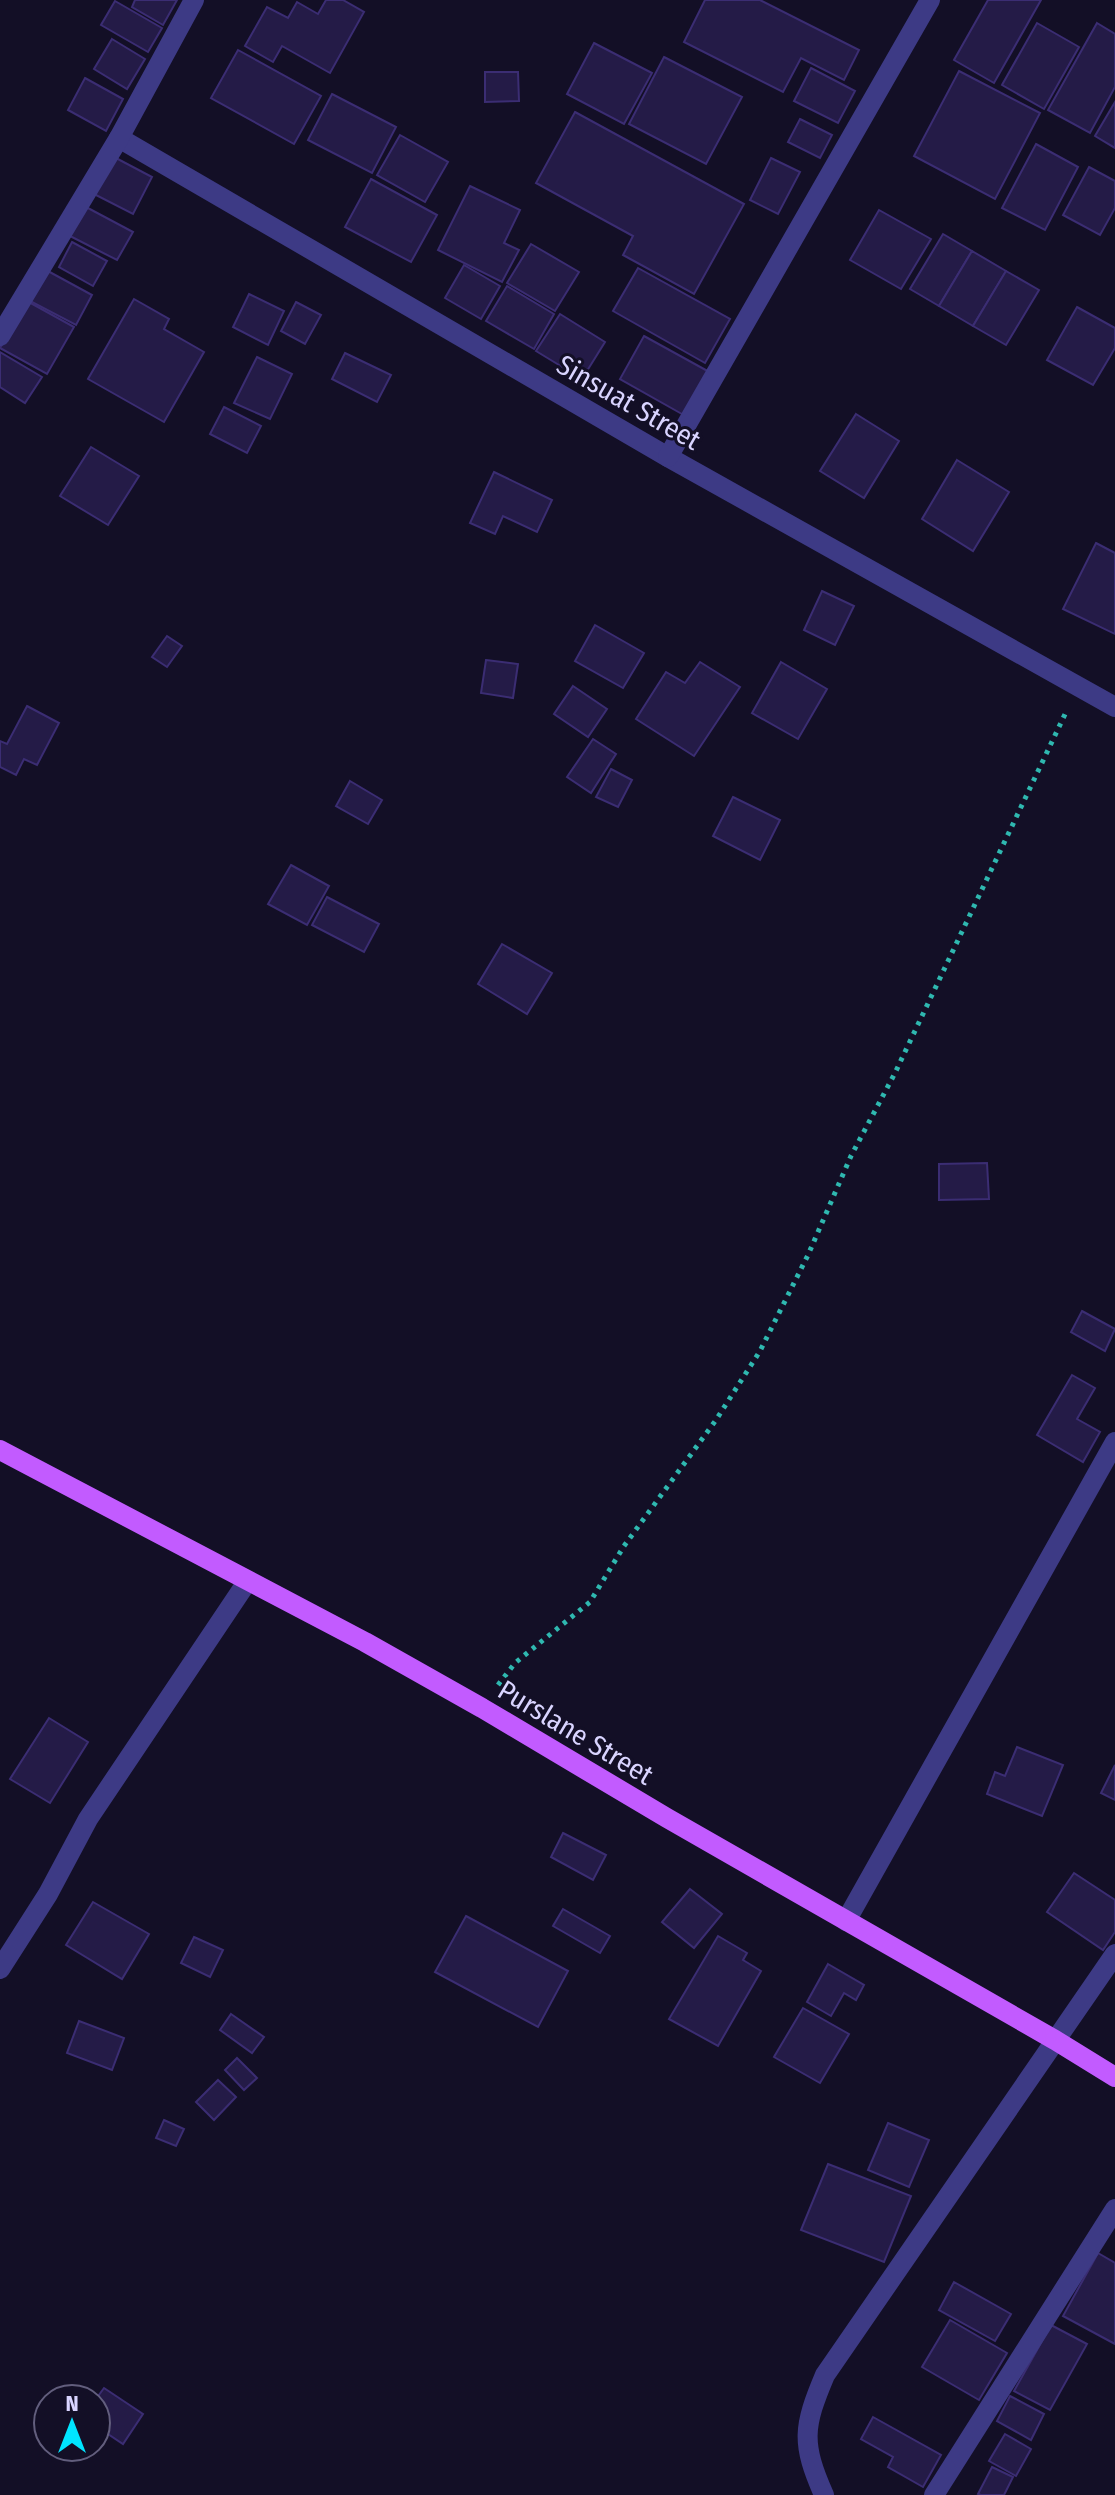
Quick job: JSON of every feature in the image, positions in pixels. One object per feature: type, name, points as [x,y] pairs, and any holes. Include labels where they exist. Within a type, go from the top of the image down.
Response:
[{"type":"main road","name":"Purslane Street","points":[[0,1450],[365,1642],[1115,2077]]},
{"type":"street","points":[[0,336],[119,138],[194,0]]},
{"type":"street","points":[[668,457],[930,0]]},
{"type":"street","name":"Sinsuat Street","points":[[119,138],[668,457],[1115,707]]},
{"type":"street","points":[[846,1921],[1115,1442]]},
{"type":"street","points":[[0,1969],[48,1894],[88,1819],[247,1582]]},
{"type":"street","points":[[824,2495],[806,2443],[809,2413],[825,2375],[1115,1954]]},
{"type":"street","points":[[934,2495],[1115,2209]]},
{"type":"path","points":[[482,1708],[515,1663],[590,1602],[624,1546],[716,1420],[760,1351],[1077,688]]},
{"type":"building","points":[[135,0],[177,0],[163,25],[132,7]]},
{"type":"building","points":[[326,0],[343,0],[364,12],[330,73],[282,46],[273,62],[245,46],[267,7],[288,18],[297,2],[318,14]]},
{"type":"building","points":[[705,0],[760,0],[859,50],[844,80],[801,58],[783,92],[684,42]]},
{"type":"building","points":[[988,0],[1041,0],[994,83],[954,60]]},
{"type":"building","points":[[115,1],[162,28],[148,52],[101,25]]},
{"type":"building","points":[[1037,23],[1079,47],[1044,109],[1002,85]]},
{"type":"building","points":[[1097,23],[1115,34],[1115,87],[1090,133],[1048,110]]},
{"type":"building","points":[[112,39],[145,59],[127,89],[94,69]]},
{"type":"building","points":[[594,43],[652,73],[624,124],[567,94]]},
{"type":"building","points":[[238,50],[321,96],[294,144],[211,98]]},
{"type":"building","points":[[664,57],[742,97],[706,164],[629,124]]},
{"type":"building","points":[[811,68],[855,91],[838,123],[794,101]]},
{"type":"building","points":[[959,71],[1040,113],[995,199],[914,156]]},
{"type":"building","points":[[485,72],[518,72],[519,101],[485,102]]},
{"type":"building","points":[[85,78],[123,99],[106,131],[68,110]]},
{"type":"building","points":[[332,94],[396,127],[372,173],[308,140]]},
{"type":"building","points":[[1115,102],[1115,148],[1095,136]]},
{"type":"building","points":[[575,112],[744,204],[694,294],[623,255],[633,236],[536,183]]},
{"type":"building","points":[[800,119],[832,135],[820,158],[788,142]]},
{"type":"building","points":[[400,135],[448,162],[425,202],[377,175]]},
{"type":"building","points":[[1036,144],[1078,167],[1045,230],[1002,208]]},
{"type":"building","points":[[114,157],[152,177],[133,214],[94,194]]},
{"type":"building","points":[[771,158],[800,172],[778,214],[750,200]]},
{"type":"building","points":[[1089,167],[1115,181],[1115,208],[1100,235],[1063,215]]},
{"type":"building","points":[[371,179],[437,215],[411,262],[345,227]]},
{"type":"building","points":[[470,186],[520,210],[504,243],[519,250],[502,282],[438,250]]},
{"type":"building","points":[[86,207],[133,232],[117,260],[70,236]]},
{"type":"building","points":[[879,210],[931,239],[901,289],[850,260]]},
{"type":"building","points":[[943,234],[972,251],[939,306],[910,289]]},
{"type":"building","points":[[72,242],[107,261],[93,286],[59,267]]},
{"type":"building","points":[[531,244],[579,272],[555,311],[507,283]]},
{"type":"building","points":[[972,251],[1006,271],[973,326],[939,306]]},
{"type":"building","points":[[464,265],[500,286],[481,319],[445,298]]},
{"type":"building","points":[[638,268],[730,319],[705,363],[613,311]]},
{"type":"building","points":[[46,270],[92,295],[76,325],[30,301]]},
{"type":"building","points":[[1006,271],[1039,290],[1006,345],[973,326]]},
{"type":"building","points":[[507,286],[554,314],[534,349],[486,321]]},
{"type":"building","points":[[249,294],[284,311],[268,345],[233,327]]},
{"type":"building","points":[[134,299],[169,319],[164,329],[204,352],[164,422],[88,379]]},
{"type":"building","points":[[27,301],[74,327],[47,374],[0,348]]},
{"type":"building","points":[[296,302],[321,315],[305,344],[281,331]]},
{"type":"building","points":[[1077,307],[1115,328],[1115,348],[1093,385],[1047,360]]},
{"type":"building","points":[[560,314],[605,342],[582,379],[536,351]]},
{"type":"building","points":[[644,336],[713,374],[689,418],[620,379]]},
{"type":"building","points":[[0,352],[42,377],[25,403],[0,387]]},
{"type":"building","points":[[345,353],[391,375],[377,402],[332,379]]},
{"type":"building","points":[[257,357],[292,374],[270,419],[234,403]]},
{"type":"building","points":[[224,407],[261,426],[247,453],[210,434]]},
{"type":"building","points":[[856,414],[899,441],[864,498],[820,471]]},
{"type":"building","points":[[91,447],[139,476],[108,525],[60,496]]},
{"type":"building","points":[[957,460],[1009,492],[973,551],[922,519]]},
{"type":"building","points":[[494,472],[552,500],[537,532],[503,516],[495,534],[470,523]]},
{"type":"building","points":[[1096,543],[1115,553],[1115,634],[1063,609]]},
{"type":"building","points":[[822,591],[854,606],[835,645],[804,630]]},
{"type":"building","points":[[595,625],[644,653],[623,688],[575,661]]},
{"type":"building","points":[[167,636],[182,646],[167,667],[152,657]]},
{"type":"building","points":[[486,660],[518,664],[513,698],[481,693]]},
{"type":"building","points":[[700,662],[740,687],[694,756],[636,719],[666,672],[685,683]]},
{"type":"building","points":[[781,662],[827,689],[798,739],[752,713]]},
{"type":"building","points":[[573,686],[607,709],[588,737],[554,714]]},
{"type":"building","points":[[27,706],[59,723],[37,765],[24,759],[16,775],[0,767],[0,741],[7,744]]},
{"type":"building","points":[[593,739],[616,754],[591,793],[567,777]]},
{"type":"building","points":[[611,769],[632,780],[618,807],[596,797]]},
{"type":"building","points":[[350,781],[382,800],[368,824],[336,806]]},
{"type":"building","points":[[733,797],[780,820],[760,860],[713,836]]},
{"type":"building","points":[[291,865],[329,886],[307,925],[268,904]]},
{"type":"building","points":[[327,897],[379,924],[364,952],[312,925]]},
{"type":"building","points":[[502,944],[552,973],[527,1014],[478,984]]},
{"type":"building","points":[[987,1163],[989,1199],[939,1200],[939,1164]]},
{"type":"building","points":[[1082,1311],[1115,1329],[1105,1351],[1071,1332]]},
{"type":"building","points":[[1072,1375],[1095,1388],[1077,1419],[1100,1432],[1083,1462],[1037,1435]]},
{"type":"building","points":[[49,1718],[88,1742],[50,1803],[10,1779]]},
{"type":"building","points":[[1017,1747],[1063,1765],[1042,1816],[987,1794],[995,1772],[1005,1776]]},
{"type":"building","points":[[1115,1765],[1115,1800],[1101,1793]]},
{"type":"building","points":[[563,1833],[606,1855],[593,1880],[551,1857]]},
{"type":"building","points":[[1074,1873],[1115,1900],[1115,1932],[1103,1950],[1047,1912]]},
{"type":"building","points":[[690,1889],[722,1914],[694,1948],[662,1922]]},
{"type":"building","points":[[93,1902],[149,1934],[122,1979],[66,1945]]},
{"type":"building","points":[[563,1909],[610,1936],[600,1953],[553,1926]]},
{"type":"building","points":[[466,1916],[568,1971],[538,2027],[435,1972]]},
{"type":"building","points":[[718,1936],[747,1953],[743,1960],[761,1971],[718,2046],[669,2019]]},
{"type":"building","points":[[194,1937],[223,1950],[210,1977],[181,1963]]},
{"type":"building","points":[[828,1964],[864,1985],[856,2000],[844,1993],[831,2016],[807,2002]]},
{"type":"building","points":[[803,2008],[849,2034],[820,2083],[774,2057]]},
{"type":"building","points":[[231,2014],[264,2037],[252,2053],[220,2030]]},
{"type":"building","points":[[79,2021],[124,2038],[112,2070],[67,2053]]},
{"type":"building","points":[[237,2058],[257,2078],[244,2090],[225,2070]]},
{"type":"building","points":[[218,2080],[236,2097],[214,2120],[196,2102]]},
{"type":"building","points":[[164,2120],[184,2129],[176,2146],[156,2138]]},
{"type":"building","points":[[888,2123],[929,2140],[909,2187],[868,2170]]},
{"type":"building","points":[[828,2164],[911,2196],[884,2262],[801,2230]]},
{"type":"building","points":[[1098,2253],[1115,2263],[1115,2344],[1063,2316]]},
{"type":"building","points":[[954,2282],[1011,2314],[995,2341],[939,2310]]},
{"type":"building","points":[[950,2320],[1007,2353],[979,2400],[922,2367]]},
{"type":"building","points":[[1051,2325],[1087,2344],[1050,2410],[1014,2391]]},
{"type":"building","points":[[112,2393],[143,2414],[123,2444],[112,2437]]},
{"type":"building","points":[[1010,2396],[1044,2414],[1031,2440],[997,2421]]},
{"type":"building","points":[[873,2417],[941,2455],[923,2487],[888,2467],[893,2457],[861,2439]]},
{"type":"building","points":[[1005,2434],[1031,2449],[1016,2476],[989,2461]]},
{"type":"building","points":[[992,2467],[1013,2477],[1004,2495],[978,2494]]}]
